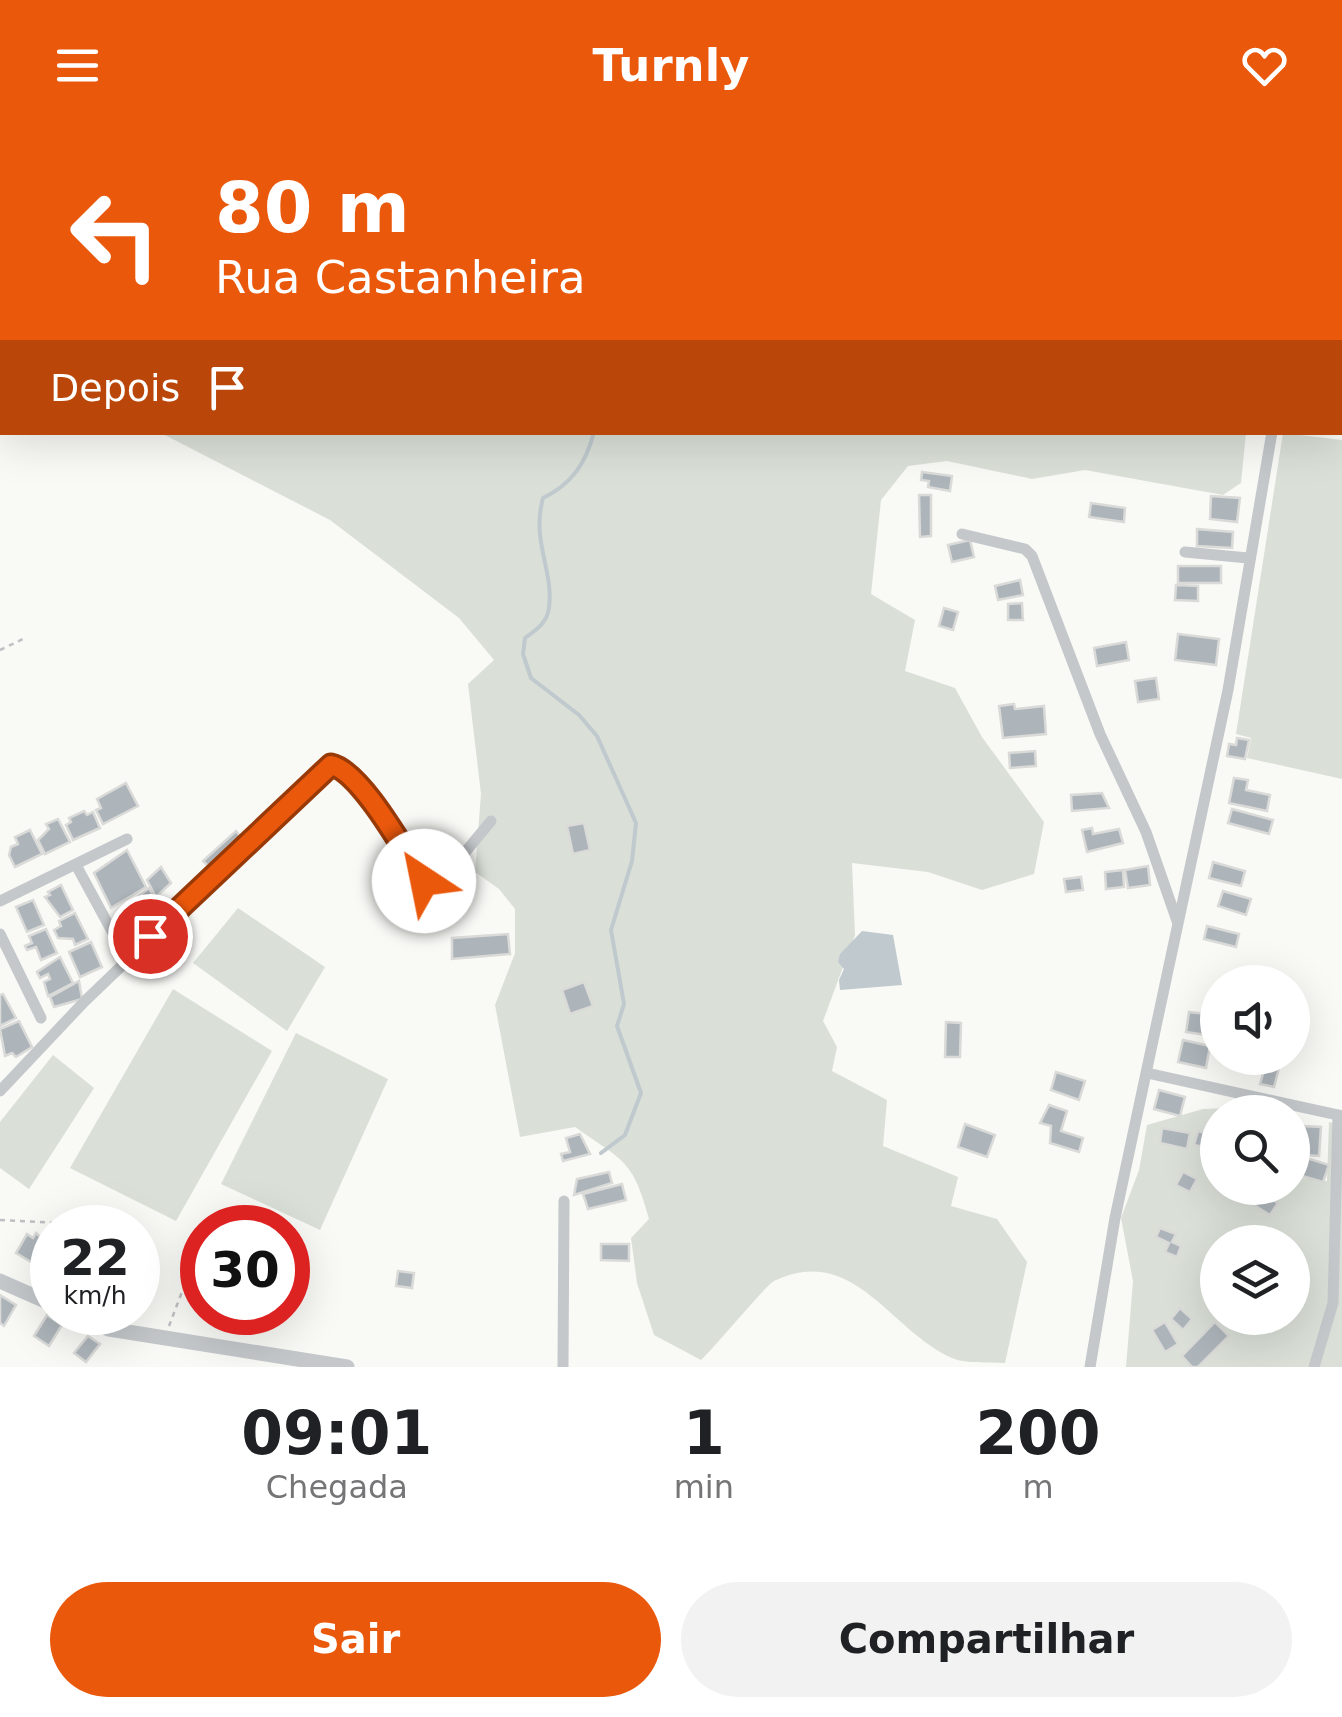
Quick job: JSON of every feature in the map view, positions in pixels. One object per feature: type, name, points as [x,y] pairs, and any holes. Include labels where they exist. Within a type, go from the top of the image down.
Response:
[{"type":"street","points":[[1090,1367],[1115,1218],[1228,690],[1271,435]]},
{"type":"street","points":[[962,534],[1025,549],[1032,556],[1100,734],[1146,832],[1177,921]]},
{"type":"street","points":[[1186,552],[1248,558]]},
{"type":"street","points":[[0,1091],[127,959],[331,765],[340,767],[361,788],[424,881],[435,881],[457,862],[491,821]]},
{"type":"street","points":[[0,900],[127,839]]},
{"type":"street","points":[[76,865],[127,959]]},
{"type":"street","points":[[0,934],[41,1018]]},
{"type":"street","points":[[1146,1073],[1340,1116],[1333,1303],[1314,1367]]},
{"type":"street","points":[[563,1367],[564,1201]]},
{"type":"street","points":[[0,1280],[30,1294]]},
{"type":"street","points":[[157,1335],[348,1367]]},
{"type":"path","points":[[0,650],[23,639]]},
{"type":"path","points":[[0,1220],[30,1222]]},
{"type":"path","points":[[165,1336],[180,1297]]},
{"type":"shaded area","points":[[165,435],[1246,435],[1241,483],[1223,495],[1085,470],[1032,479],[947,461],[908,466],[881,500],[871,594],[915,620],[905,671],[955,688],[982,737],[1044,822],[1034,874],[982,890],[928,872],[852,863],[855,935],[823,1021],[837,1047],[832,1071],[887,1100],[883,1146],[958,1177],[951,1206],[997,1219],[1027,1262],[1005,1363],[952,1358],[849,1281],[827,1273],[802,1272],[774,1281],[701,1360],[654,1335],[637,1283],[631,1238],[649,1219],[631,1172],[615,1155],[575,1127],[520,1137],[495,1005],[515,953],[515,909],[499,889],[475,872],[481,794],[468,684],[494,660],[459,618],[330,520]]},
{"type":"shaded area","points":[[1283,435],[1342,440],[1342,779],[1247,758],[1251,738],[1236,734]]},
{"type":"shaded area","points":[[238,908],[325,967],[287,1031],[193,963]]},
{"type":"shaded area","points":[[862,931],[893,935],[902,985],[840,990],[844,969],[838,962],[840,954]]},
{"type":"shaded area","points":[[173,989],[272,1051],[185,1205],[180,1205],[176,1221],[160,1213],[160,1205],[144,1205],[70,1168]]},
{"type":"shaded area","points":[[296,1033],[388,1079],[320,1230],[310,1225],[310,1205],[266,1205],[221,1184]]},
{"type":"shaded area","points":[[53,1055],[94,1088],[29,1189],[0,1168],[0,1122]]},
{"type":"shaded area","points":[[1200,1110],[1200,1205],[1310,1205],[1310,1179],[1327,1181],[1329,1122],[1342,1125],[1342,1367],[1126,1367],[1133,1281],[1121,1218],[1139,1170],[1147,1125]]},
{"type":"building","points":[[922,472],[952,476],[950,491],[928,487],[929,481],[921,480]]},
{"type":"building","points":[[919,495],[931,495],[931,536],[920,537]]},
{"type":"building","points":[[1211,496],[1240,498],[1237,522],[1210,519]]},
{"type":"building","points":[[1091,503],[1125,508],[1124,522],[1089,517]]},
{"type":"building","points":[[1197,529],[1233,532],[1232,548],[1197,546]]},
{"type":"building","points":[[970,540],[974,557],[952,562],[948,545]]},
{"type":"building","points":[[1178,566],[1221,566],[1221,583],[1178,583]]},
{"type":"building","points":[[1020,580],[1023,595],[998,600],[995,586]]},
{"type":"building","points":[[1176,585],[1198,586],[1198,601],[1175,600]]},
{"type":"building","points":[[1022,603],[1023,620],[1008,620],[1008,604]]},
{"type":"building","points":[[944,608],[958,612],[953,630],[939,626]]},
{"type":"building","points":[[1178,634],[1219,639],[1216,665],[1175,660]]},
{"type":"building","points":[[1126,642],[1129,660],[1097,666],[1094,648]]},
{"type":"building","points":[[1156,678],[1159,699],[1138,702],[1135,681]]},
{"type":"building","points":[[1014,704],[1015,709],[1044,706],[1046,734],[1003,738],[999,706]]},
{"type":"building","points":[[1237,738],[1249,740],[1245,759],[1227,756],[1229,744],[1236,745]]},
{"type":"building","points":[[1035,751],[1036,766],[1010,768],[1009,753]]},
{"type":"building","points":[[1234,778],[1248,780],[1246,790],[1270,795],[1267,811],[1229,803]]},
{"type":"building","points":[[126,783],[138,806],[103,824],[96,810],[101,808],[97,799]]},
{"type":"building","points":[[1102,793],[1109,808],[1072,811],[1071,795]]},
{"type":"building","points":[[1232,809],[1273,820],[1269,834],[1228,823]]},
{"type":"building","points":[[84,811],[87,815],[93,812],[100,828],[73,840],[66,825],[71,822],[69,818]]},
{"type":"building","points":[[58,819],[70,842],[45,854],[38,840],[49,829],[46,824]]},
{"type":"building","points":[[584,823],[590,850],[573,854],[567,826]]},
{"type":"building","points":[[1092,828],[1093,834],[1119,829],[1123,843],[1087,852],[1082,830]]},
{"type":"building","points":[[30,830],[42,854],[15,867],[9,855],[11,847],[18,844],[15,837]]},
{"type":"building","points":[[236,831],[241,837],[212,870],[203,861]]},
{"type":"building","points":[[127,850],[146,887],[111,908],[94,873]]},
{"type":"building","points":[[1213,862],[1245,871],[1241,886],[1209,878]]},
{"type":"building","points":[[1148,866],[1150,885],[1128,888],[1125,870]]},
{"type":"building","points":[[161,867],[171,883],[156,897],[147,880]]},
{"type":"building","points":[[1123,870],[1124,887],[1106,889],[1105,872]]},
{"type":"building","points":[[1081,877],[1083,890],[1066,892],[1064,879]]},
{"type":"building","points":[[61,885],[73,910],[60,917],[45,897]]},
{"type":"building","points":[[149,888],[163,914],[138,928],[126,906]]},
{"type":"building","points":[[1223,891],[1251,899],[1246,915],[1218,906]]},
{"type":"building","points":[[33,900],[44,925],[27,932],[16,907]]},
{"type":"building","points":[[75,913],[88,939],[75,945],[73,939],[58,938],[54,930],[61,926],[59,921]]},
{"type":"building","points":[[1207,926],[1239,934],[1236,947],[1204,939]]},
{"type":"building","points":[[46,929],[57,953],[41,960],[36,947],[27,950],[25,946],[32,943],[29,936]]},
{"type":"building","points":[[508,934],[510,954],[452,959],[452,938]]},
{"type":"building","points":[[91,942],[102,967],[80,977],[69,952]]},
{"type":"building","points":[[60,957],[73,983],[48,996],[44,982],[50,979],[48,974],[40,978],[37,972]]},
{"type":"building","points":[[79,981],[82,999],[54,1007],[50,997]]},
{"type":"building","points":[[584,982],[593,1006],[570,1014],[562,990]]},
{"type":"building","points":[[3,994],[16,1018],[0,1026],[0,995]]},
{"type":"building","points":[[1189,1012],[1200,1013],[1200,1034],[1186,1032]]},
{"type":"building","points":[[19,1021],[32,1047],[16,1057],[12,1053],[5,1056],[0,1029]]},
{"type":"building","points":[[946,1022],[961,1023],[960,1057],[945,1057]]},
{"type":"building","points":[[1183,1040],[1200,1044],[1200,1067],[1178,1062]]},
{"type":"building","points":[[1056,1072],[1085,1081],[1079,1100],[1051,1090]]},
{"type":"building","points":[[1263,1075],[1277,1075],[1274,1087],[1260,1084]]},
{"type":"building","points":[[1159,1090],[1185,1097],[1180,1116],[1154,1109]]},
{"type":"building","points":[[1049,1105],[1067,1111],[1061,1131],[1083,1138],[1079,1152],[1050,1143],[1051,1126],[1040,1123]]},
{"type":"building","points":[[965,1124],[995,1135],[987,1157],[958,1147]]},
{"type":"building","points":[[1310,1126],[1321,1127],[1319,1156],[1310,1155]]},
{"type":"building","points":[[1162,1128],[1190,1133],[1187,1149],[1160,1143]]},
{"type":"building","points":[[580,1134],[590,1154],[563,1161],[561,1154],[570,1152],[566,1138]]},
{"type":"building","points":[[1310,1159],[1329,1165],[1323,1182],[1310,1178]]},
{"type":"building","points":[[609,1172],[612,1183],[574,1195],[577,1179]]},
{"type":"building","points":[[1183,1172],[1197,1179],[1190,1192],[1176,1185]]},
{"type":"building","points":[[622,1184],[626,1200],[588,1209],[583,1194]]},
{"type":"building","points":[[1254,1205],[1277,1205],[1270,1215]]},
{"type":"building","points":[[1160,1228],[1176,1234],[1172,1242],[1181,1246],[1177,1257],[1165,1252],[1169,1243],[1156,1237]]},
{"type":"building","points":[[27,1234],[30,1236],[30,1261],[16,1253]]},
{"type":"building","points":[[601,1244],[629,1244],[629,1261],[601,1260]]},
{"type":"building","points":[[398,1271],[414,1273],[412,1288],[396,1286]]},
{"type":"building","points":[[0,1295],[16,1305],[4,1326],[0,1323]]},
{"type":"building","points":[[1180,1308],[1192,1319],[1183,1330],[1171,1319]]},
{"type":"building","points":[[1165,1322],[1178,1344],[1165,1352],[1152,1330]]},
{"type":"building","points":[[35,1335],[56,1335],[49,1346]]},
{"type":"building","points":[[1202,1335],[1229,1336],[1198,1367],[1192,1367],[1182,1356]]},
{"type":"building","points":[[88,1336],[100,1344],[86,1362],[74,1353]]},
{"type":"waterway","points":[[593,435],[576,471],[543,498],[540,528],[549,608],[543,622],[525,638],[523,654],[531,678],[579,715],[597,736],[636,823],[632,861],[611,930],[624,1004],[617,1026],[641,1093],[625,1135],[601,1153]]},
{"type":"route","points":[[150,936],[331,765],[340,767],[361,788],[424,881]]}]
